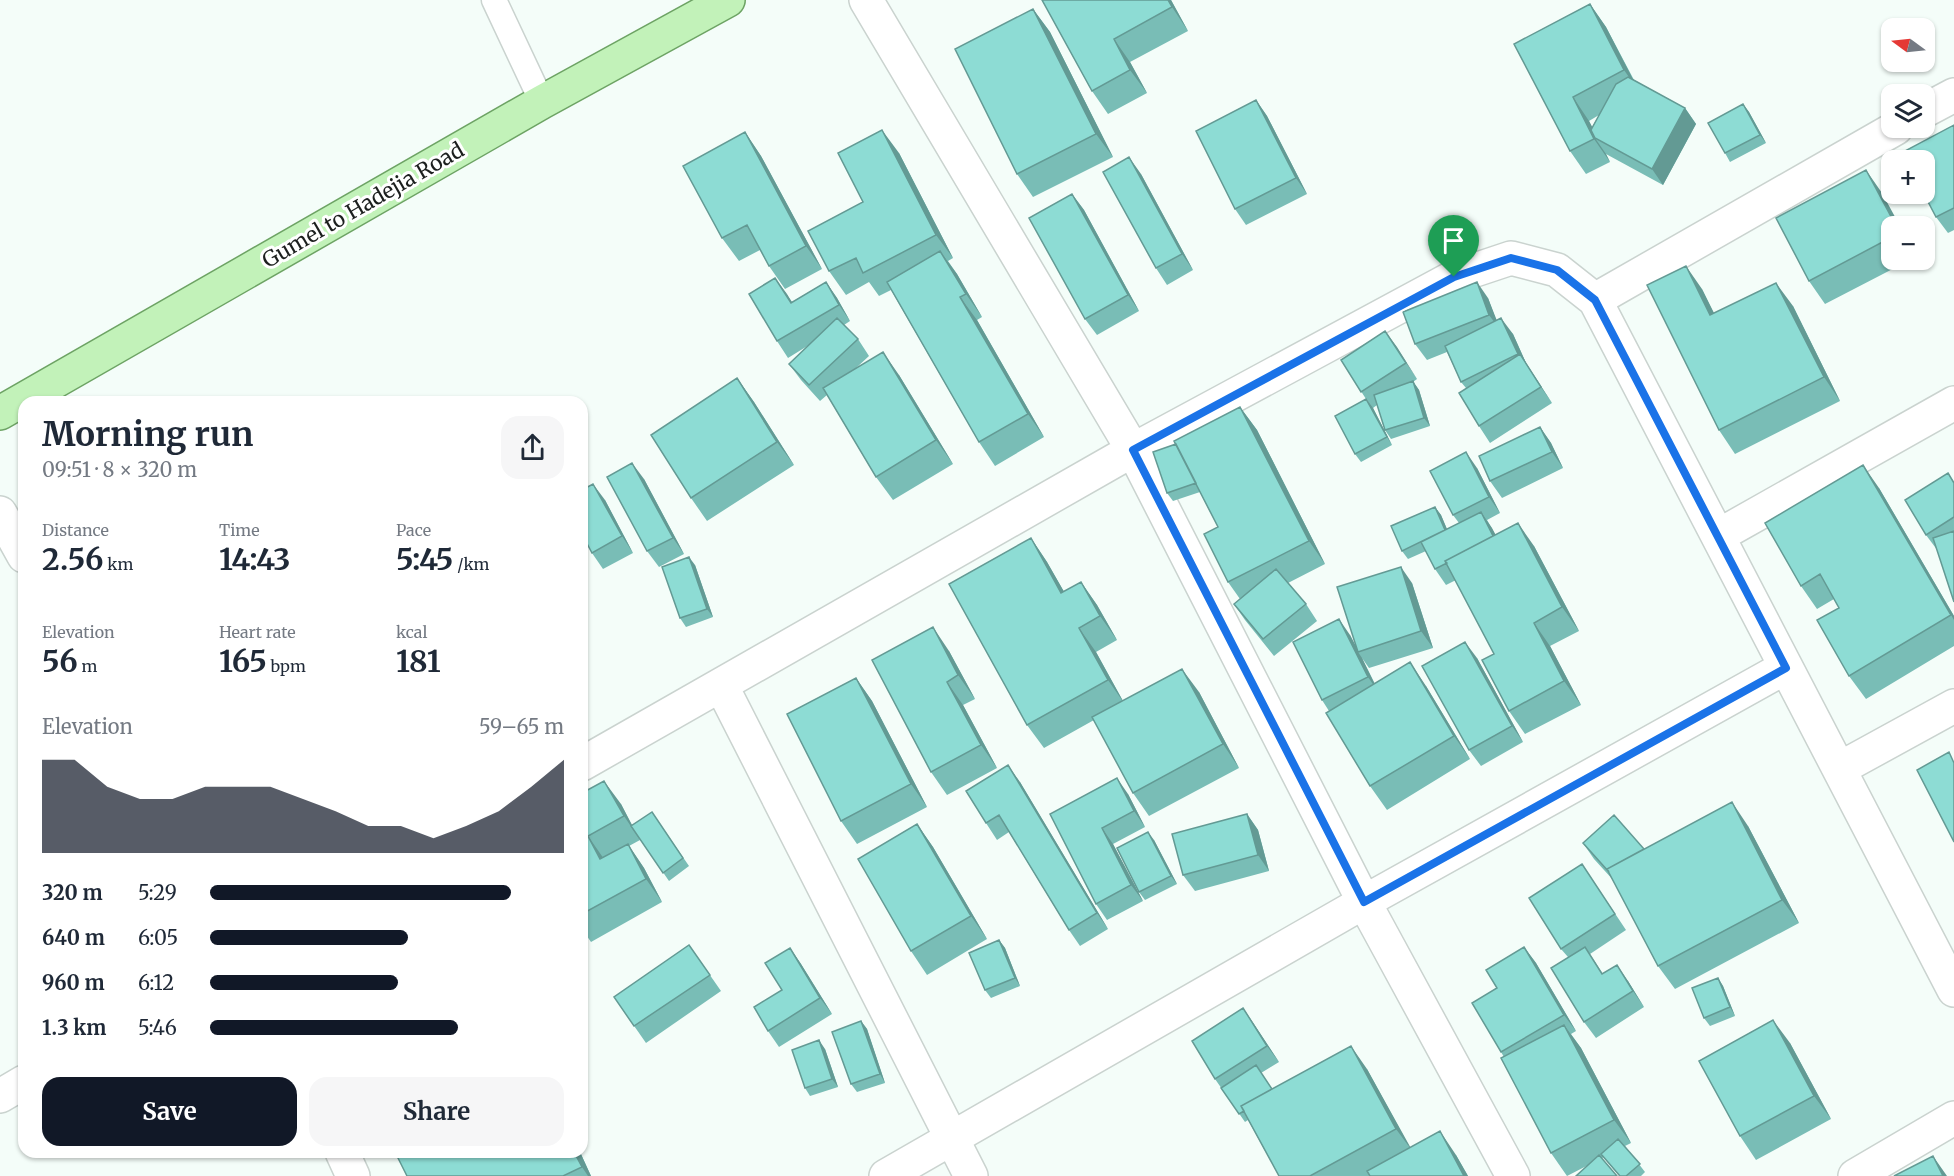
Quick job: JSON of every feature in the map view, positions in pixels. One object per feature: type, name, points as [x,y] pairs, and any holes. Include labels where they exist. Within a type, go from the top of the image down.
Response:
[{"type":"main road","name":"Gumel to Hadejia Road","points":[[30,396],[542,102],[728,0]]},
{"type":"main road","name":"Gumel to Hadejia Road","points":[[0,413],[18,403]]},
{"type":"street","points":[[866,0],[1133,450],[1364,902],[1513,1176]]},
{"type":"street","points":[[1935,105],[1954,94]]},
{"type":"street","points":[[1595,300],[1881,137]]},
{"type":"street","points":[[588,761],[1133,450],[1454,277],[1511,258],[1557,270],[1595,300],[1954,990]]},
{"type":"street","points":[[1718,536],[1954,403]]},
{"type":"street","points":[[0,513],[18,545]]},
{"type":"street","points":[[886,1176],[1364,902],[1786,668]]},
{"type":"street","points":[[721,685],[971,1176]]},
{"type":"street","points":[[1839,769],[1954,706]]},
{"type":"street","points":[[0,1096],[18,1086]]},
{"type":"street","points":[[1855,1176],[1954,1118]]},
{"type":"street","points":[[345,1158],[353,1176]]},
{"type":"lane","points":[[494,0],[542,102]]},
{"type":"building","points":[[1042,0],[1168,0],[1172,7],[1114,39],[1130,70],[1092,91]]},
{"type":"building","points":[[1590,4],[1624,70],[1573,97],[1594,139],[1570,151],[1514,44]]},
{"type":"building","points":[[1033,9],[1096,134],[1017,174],[955,49]]},
{"type":"building","points":[[1628,77],[1685,108],[1652,169],[1595,138],[1591,130],[1616,84]]},
{"type":"building","points":[[1256,100],[1296,178],[1235,209],[1196,131]]},
{"type":"building","points":[[1743,104],[1760,135],[1725,153],[1708,123]]},
{"type":"building","points":[[1954,125],[1954,208],[1936,217],[1929,204],[1935,204],[1935,150],[1907,150],[1929,138],[1935,138],[1935,135]]},
{"type":"building","points":[[882,130],[936,235],[863,273],[856,258],[829,271],[808,231],[863,202],[838,153]]},
{"type":"building","points":[[745,132],[806,246],[769,266],[747,225],[722,238],[683,166]]},
{"type":"building","points":[[1129,157],[1182,254],[1156,268],[1103,172]]},
{"type":"building","points":[[1866,170],[1881,198],[1881,204],[1884,204],[1891,216],[1881,216],[1881,243],[1809,281],[1776,218]]},
{"type":"building","points":[[1072,194],[1128,295],[1085,319],[1029,218]]},
{"type":"building","points":[[940,251],[966,294],[960,297],[1028,414],[979,442],[887,282]]},
{"type":"building","points":[[1686,266],[1710,315],[1776,283],[1824,377],[1719,430],[1647,285]]},
{"type":"building","points":[[775,278],[791,303],[826,282],[839,305],[777,341],[749,294]]},
{"type":"building","points":[[1477,282],[1489,315],[1415,344],[1403,312]]},
{"type":"building","points":[[837,318],[858,339],[809,385],[789,364]]},
{"type":"building","points":[[1501,318],[1518,354],[1461,382],[1445,346]]},
{"type":"building","points":[[1385,331],[1406,363],[1361,392],[1341,360]]},
{"type":"building","points":[[883,352],[936,440],[876,477],[823,388]]},
{"type":"building","points":[[1520,354],[1541,387],[1479,426],[1459,393]]},
{"type":"building","points":[[737,378],[777,442],[691,498],[651,435]]},
{"type":"building","points":[[1413,381],[1424,418],[1385,430],[1374,395]]},
{"type":"building","points":[[1366,399],[1387,437],[1355,454],[1335,416]]},
{"type":"building","points":[[1240,407],[1309,541],[1228,582],[1204,534],[1218,527],[1174,441]]},
{"type":"building","points":[[1540,427],[1552,452],[1490,481],[1479,456]]},
{"type":"building","points":[[1176,444],[1196,483],[1167,493],[1153,452]]},
{"type":"building","points":[[1466,452],[1489,497],[1453,515],[1430,471]]},
{"type":"building","points":[[632,463],[673,538],[647,551],[607,477]]},
{"type":"building","points":[[1863,465],[1951,615],[1849,676],[1817,620],[1839,608],[1820,574],[1801,586],[1765,523]]},
{"type":"building","points":[[1948,473],[1954,483],[1954,517],[1926,535],[1905,500]]},
{"type":"building","points":[[593,484],[622,536],[592,553],[588,545],[588,487]]},
{"type":"building","points":[[1435,507],[1445,530],[1402,551],[1391,526]]},
{"type":"building","points":[[1481,512],[1493,536],[1445,561],[1447,563],[1435,569],[1421,542]]},
{"type":"building","points":[[1518,523],[1562,607],[1534,623],[1564,681],[1509,711],[1482,660],[1494,654],[1445,561]]},
{"type":"building","points":[[1954,531],[1954,602],[1933,538]]},
{"type":"building","points":[[1031,538],[1061,593],[1081,582],[1100,616],[1079,628],[1108,680],[1027,725],[949,584]]},
{"type":"building","points":[[689,557],[707,609],[680,618],[662,567]]},
{"type":"building","points":[[1401,567],[1421,631],[1358,652],[1337,587]]},
{"type":"building","points":[[1276,569],[1306,604],[1263,639],[1234,604]]},
{"type":"building","points":[[1339,619],[1368,677],[1322,700],[1293,642]]},
{"type":"building","points":[[933,627],[958,675],[947,682],[981,745],[931,772],[872,660]]},
{"type":"building","points":[[1465,642],[1512,726],[1469,750],[1422,666]]},
{"type":"building","points":[[1410,662],[1454,736],[1370,786],[1326,713]]},
{"type":"building","points":[[1182,669],[1223,744],[1133,793],[1092,717]]},
{"type":"building","points":[[856,678],[911,784],[841,821],[787,714]]},
{"type":"building","points":[[1949,752],[1954,763],[1954,842],[1917,770]]},
{"type":"building","points":[[1008,765],[1097,913],[1069,930],[999,815],[986,823],[966,791]]},
{"type":"building","points":[[1117,778],[1134,811],[1102,828],[1131,885],[1096,904],[1050,814]]},
{"type":"building","points":[[604,781],[624,816],[588,836],[588,790]]},
{"type":"building","points":[[1732,802],[1782,900],[1658,966],[1607,869]]},
{"type":"building","points":[[652,812],[683,858],[663,873],[631,826]]},
{"type":"building","points":[[1247,814],[1258,855],[1183,875],[1172,834]]},
{"type":"building","points":[[1614,815],[1644,849],[1607,869],[1609,872],[1583,843]]},
{"type":"building","points":[[917,824],[971,916],[911,951],[858,859]]},
{"type":"building","points":[[1148,832],[1171,876],[1139,892],[1117,848]]},
{"type":"building","points":[[588,836],[600,859],[628,844],[646,879],[588,911]]},
{"type":"building","points":[[1582,864],[1615,914],[1561,949],[1529,898]]},
{"type":"building","points":[[999,940],[1015,978],[985,990],[969,953]]},
{"type":"building","points":[[689,945],[710,975],[634,1026],[614,997]]},
{"type":"building","points":[[1524,947],[1564,1015],[1501,1052],[1472,1003],[1497,988],[1486,970]]},
{"type":"building","points":[[1585,947],[1602,974],[1617,965],[1633,991],[1584,1022],[1551,968]]},
{"type":"building","points":[[790,948],[820,998],[768,1031],[754,1007],[782,990],[765,963]]},
{"type":"building","points":[[1718,978],[1730,1007],[1704,1018],[1692,988]]},
{"type":"building","points":[[1243,1008],[1267,1046],[1215,1079],[1192,1041]]},
{"type":"building","points":[[1773,1020],[1814,1096],[1740,1136],[1699,1061]]},
{"type":"building","points":[[861,1021],[880,1074],[851,1084],[832,1032]]},
{"type":"building","points":[[1564,1025],[1614,1120],[1551,1153],[1501,1058]]},
{"type":"building","points":[[819,1040],[832,1079],[805,1088],[792,1050]]},
{"type":"building","points":[[1351,1046],[1396,1129],[1310,1176],[1279,1176],[1241,1106]]},
{"type":"building","points":[[1256,1065],[1272,1089],[1241,1106],[1244,1111],[1239,1114],[1221,1088]]},
{"type":"building","points":[[1440,1131],[1464,1176],[1370,1176],[1367,1171]]},
{"type":"building","points":[[1618,1139],[1640,1164],[1626,1176],[1620,1176],[1601,1154]]},
{"type":"building","points":[[1599,1155],[1617,1176],[1576,1176]]},
{"type":"building","points":[[1933,1156],[1943,1176],[1894,1176]]},
{"type":"building","points":[[398,1158],[577,1158],[582,1167],[563,1176],[407,1176]]},
{"type":"route","points":[[1511,258],[1557,270],[1595,300],[1786,668],[1364,902],[1133,450],[1454,277],[1511,258]]}]
